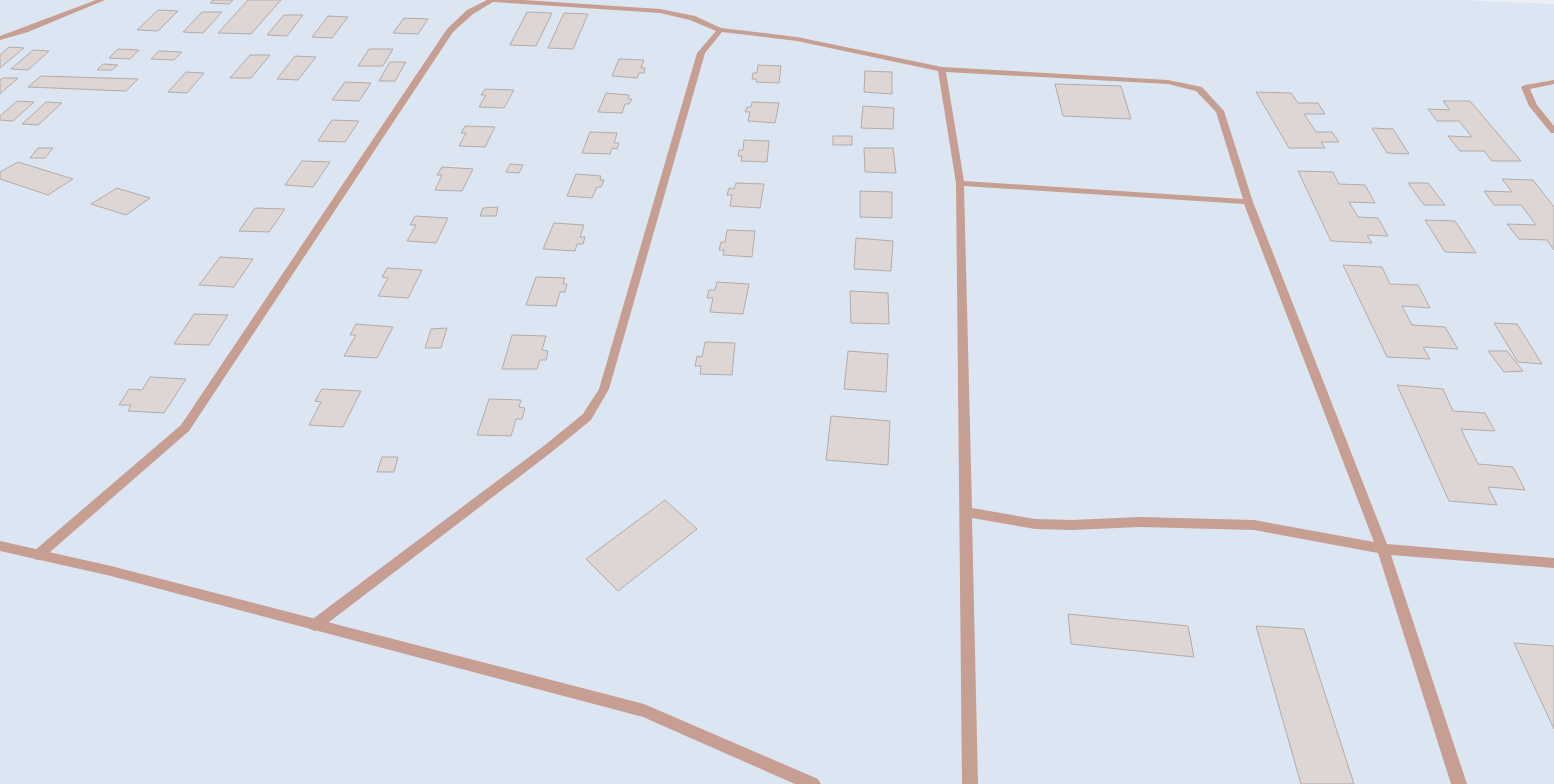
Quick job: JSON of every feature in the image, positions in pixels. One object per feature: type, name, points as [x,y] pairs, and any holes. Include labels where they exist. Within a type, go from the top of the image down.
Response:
[{"type":"street","points":[[0,38],[25,30],[102,0]]},
{"type":"street","points":[[38,555],[186,428],[450,31],[470,12],[492,0],[660,11],[692,18],[720,30],[797,39],[942,69],[1168,82],[1199,90],[1220,110],[1248,202],[1383,549],[1459,784]]},
{"type":"street","points":[[315,625],[549,448],[587,417],[604,389],[701,53],[720,30]]},
{"type":"street","points":[[942,69],[960,183],[970,784]]},
{"type":"street","points":[[1554,82],[1525,87],[1533,106],[1554,132]]},
{"type":"street","points":[[960,183],[1248,202]]},
{"type":"street","points":[[966,512],[1035,524],[1072,525],[1140,522],[1254,525],[1383,549],[1554,563]]},
{"type":"street","points":[[0,546],[111,571],[644,711],[813,784]]},
{"type":"shaded area","points":[[0,0],[1464,0],[1554,4],[1554,784],[0,784]]},
{"type":"building","points":[[213,0],[233,0],[229,4],[210,3]]},
{"type":"building","points":[[248,0],[281,0],[251,34],[218,33]]},
{"type":"building","points":[[158,10],[178,11],[158,31],[137,30]]},
{"type":"building","points":[[202,12],[222,12],[203,33],[183,32]]},
{"type":"building","points":[[527,12],[552,13],[536,46],[510,45]]},
{"type":"building","points":[[564,13],[588,14],[573,49],[548,48]]},
{"type":"building","points":[[284,15],[303,15],[287,36],[267,35]]},
{"type":"building","points":[[328,16],[348,17],[332,38],[312,37]]},
{"type":"building","points":[[404,18],[428,19],[418,34],[393,33]]},
{"type":"building","points":[[9,47],[24,48],[0,68],[0,55]]},
{"type":"building","points":[[118,49],[139,50],[130,59],[109,58]]},
{"type":"building","points":[[369,49],[393,49],[383,66],[358,66]]},
{"type":"building","points":[[33,50],[49,51],[28,70],[11,69]]},
{"type":"building","points":[[159,51],[182,52],[174,60],[151,59]]},
{"type":"building","points":[[250,55],[270,55],[251,78],[230,78]]},
{"type":"building","points":[[295,56],[316,57],[298,80],[277,79]]},
{"type":"building","points":[[619,59],[644,60],[641,68],[645,68],[644,73],[639,73],[637,78],[612,76]]},
{"type":"building","points":[[390,62],[406,62],[395,81],[379,81]]},
{"type":"building","points":[[103,64],[118,65],[112,70],[97,70]]},
{"type":"building","points":[[758,65],[781,66],[779,83],[756,82],[756,79],[752,79],[753,73],[757,73]]},
{"type":"building","points":[[865,71],[892,72],[892,94],[864,92]]},
{"type":"building","points":[[186,72],[204,73],[187,93],[168,92]]},
{"type":"building","points":[[41,76],[138,79],[126,91],[28,87]]},
{"type":"building","points":[[3,78],[18,78],[0,94],[0,80]]},
{"type":"building","points":[[345,82],[371,83],[359,101],[332,100]]},
{"type":"building","points":[[1055,84],[1121,86],[1131,119],[1063,116]]},
{"type":"building","points":[[485,89],[514,90],[504,108],[479,107],[486,95],[481,95]]},
{"type":"building","points":[[1256,92],[1291,93],[1298,103],[1318,103],[1325,114],[1304,114],[1316,132],[1332,132],[1339,142],[1321,142],[1325,148],[1289,148]]},
{"type":"building","points":[[606,93],[629,95],[628,99],[632,99],[629,104],[625,104],[622,113],[598,112]]},
{"type":"building","points":[[17,101],[34,102],[13,121],[0,120],[0,116]]},
{"type":"building","points":[[1443,101],[1470,101],[1521,161],[1492,161],[1484,151],[1460,151],[1448,136],[1472,137],[1459,121],[1437,121],[1428,109],[1450,110]]},
{"type":"building","points":[[46,102],[62,103],[38,125],[22,124]]},
{"type":"building","points":[[752,102],[779,103],[775,123],[748,121],[750,112],[745,112],[747,107],[751,107]]},
{"type":"building","points":[[863,106],[894,108],[893,129],[861,128]]},
{"type":"building","points":[[332,120],[359,121],[345,142],[318,141]]},
{"type":"building","points":[[465,126],[495,127],[485,147],[459,146],[466,133],[461,133]]},
{"type":"building","points":[[1372,128],[1393,129],[1409,154],[1387,153]]},
{"type":"building","points":[[590,132],[617,133],[614,143],[619,143],[617,149],[612,148],[610,154],[582,153]]},
{"type":"building","points":[[833,136],[852,136],[852,145],[833,145]]},
{"type":"building","points":[[744,140],[769,141],[767,162],[741,161],[742,156],[738,156],[739,150],[743,150]]},
{"type":"building","points":[[38,148],[53,148],[45,158],[30,158]]},
{"type":"building","points":[[864,148],[893,148],[896,173],[865,172]]},
{"type":"building","points":[[302,161],[330,162],[313,187],[285,185]]},
{"type":"building","points":[[18,162],[73,179],[48,195],[0,179],[0,172]]},
{"type":"building","points":[[510,164],[523,165],[519,173],[506,172]]},
{"type":"building","points":[[442,167],[473,169],[462,191],[435,190],[442,175],[437,175]]},
{"type":"building","points":[[1298,171],[1333,172],[1339,184],[1365,185],[1375,203],[1349,202],[1358,217],[1378,218],[1388,236],[1367,235],[1372,243],[1331,241]]},
{"type":"building","points":[[576,174],[601,176],[600,180],[604,180],[601,187],[597,187],[592,198],[567,196]]},
{"type":"building","points":[[1502,179],[1533,180],[1554,207],[1554,250],[1547,240],[1519,239],[1507,224],[1536,225],[1521,205],[1494,205],[1484,191],[1512,192]]},
{"type":"building","points":[[736,183],[764,184],[760,208],[730,206],[732,195],[727,195],[729,188],[734,189]]},
{"type":"building","points":[[1408,183],[1428,183],[1445,205],[1424,205]]},
{"type":"building","points":[[117,188],[150,198],[126,215],[91,204]]},
{"type":"building","points":[[860,191],[892,192],[892,218],[860,217]]},
{"type":"building","points":[[498,207],[496,216],[480,216],[483,208]]},
{"type":"building","points":[[255,208],[285,209],[269,232],[239,231]]},
{"type":"building","points":[[415,216],[448,218],[436,243],[407,241],[416,225],[410,225]]},
{"type":"building","points":[[1425,220],[1455,221],[1476,253],[1445,252]]},
{"type":"building","points":[[554,223],[584,225],[580,237],[585,237],[583,244],[577,244],[575,251],[543,249]]},
{"type":"building","points":[[727,230],[755,231],[752,257],[723,255],[724,250],[719,250],[721,242],[725,242]]},
{"type":"building","points":[[856,238],[893,241],[891,271],[854,269]]},
{"type":"building","points":[[220,257],[253,259],[234,287],[199,285]]},
{"type":"building","points":[[1343,265],[1382,267],[1390,284],[1418,285],[1430,308],[1402,306],[1412,325],[1445,327],[1458,349],[1423,347],[1430,359],[1387,357]]},
{"type":"building","points":[[387,268],[422,270],[408,298],[378,296],[388,278],[382,277]]},
{"type":"building","points":[[536,277],[565,278],[563,284],[567,284],[565,292],[560,292],[556,306],[526,305]]},
{"type":"building","points":[[717,282],[749,284],[743,314],[710,312],[713,298],[707,298],[709,290],[715,290]]},
{"type":"building","points":[[850,291],[888,293],[889,324],[851,323]]},
{"type":"building","points":[[194,314],[228,315],[209,345],[174,344]]},
{"type":"building","points":[[1494,323],[1517,324],[1542,364],[1518,362]]},
{"type":"building","points":[[356,324],[393,327],[377,358],[344,356],[356,335],[350,335]]},
{"type":"building","points":[[447,328],[441,348],[425,348],[431,329]]},
{"type":"building","points":[[512,335],[546,336],[542,350],[548,351],[546,360],[540,360],[537,369],[502,369]]},
{"type":"building","points":[[705,342],[735,343],[732,375],[700,374],[701,366],[695,366],[697,356],[702,357]]},
{"type":"building","points":[[848,351],[888,354],[886,392],[844,389]]},
{"type":"building","points":[[1488,351],[1507,351],[1523,371],[1504,372]]},
{"type":"building","points":[[150,377],[186,379],[164,413],[128,411],[131,405],[119,405],[129,389],[142,390]]},
{"type":"building","points":[[1397,385],[1443,389],[1453,411],[1485,413],[1495,431],[1461,429],[1478,464],[1513,467],[1525,490],[1488,487],[1497,505],[1449,501]]},
{"type":"building","points":[[322,389],[361,391],[343,427],[309,425],[321,402],[315,401]]},
{"type":"building","points":[[489,399],[521,400],[519,407],[525,408],[522,419],[516,419],[511,436],[477,435]]},
{"type":"building","points":[[831,416],[890,421],[888,465],[826,460]]},
{"type":"building","points":[[382,457],[398,457],[394,472],[377,472]]},
{"type":"building","points":[[665,500],[697,529],[618,591],[586,559]]},
{"type":"building","points":[[1068,614],[1188,626],[1194,657],[1071,644]]},
{"type":"building","points":[[1256,626],[1304,629],[1354,784],[1301,784]]},
{"type":"building","points":[[1514,643],[1554,646],[1554,729]]}]
